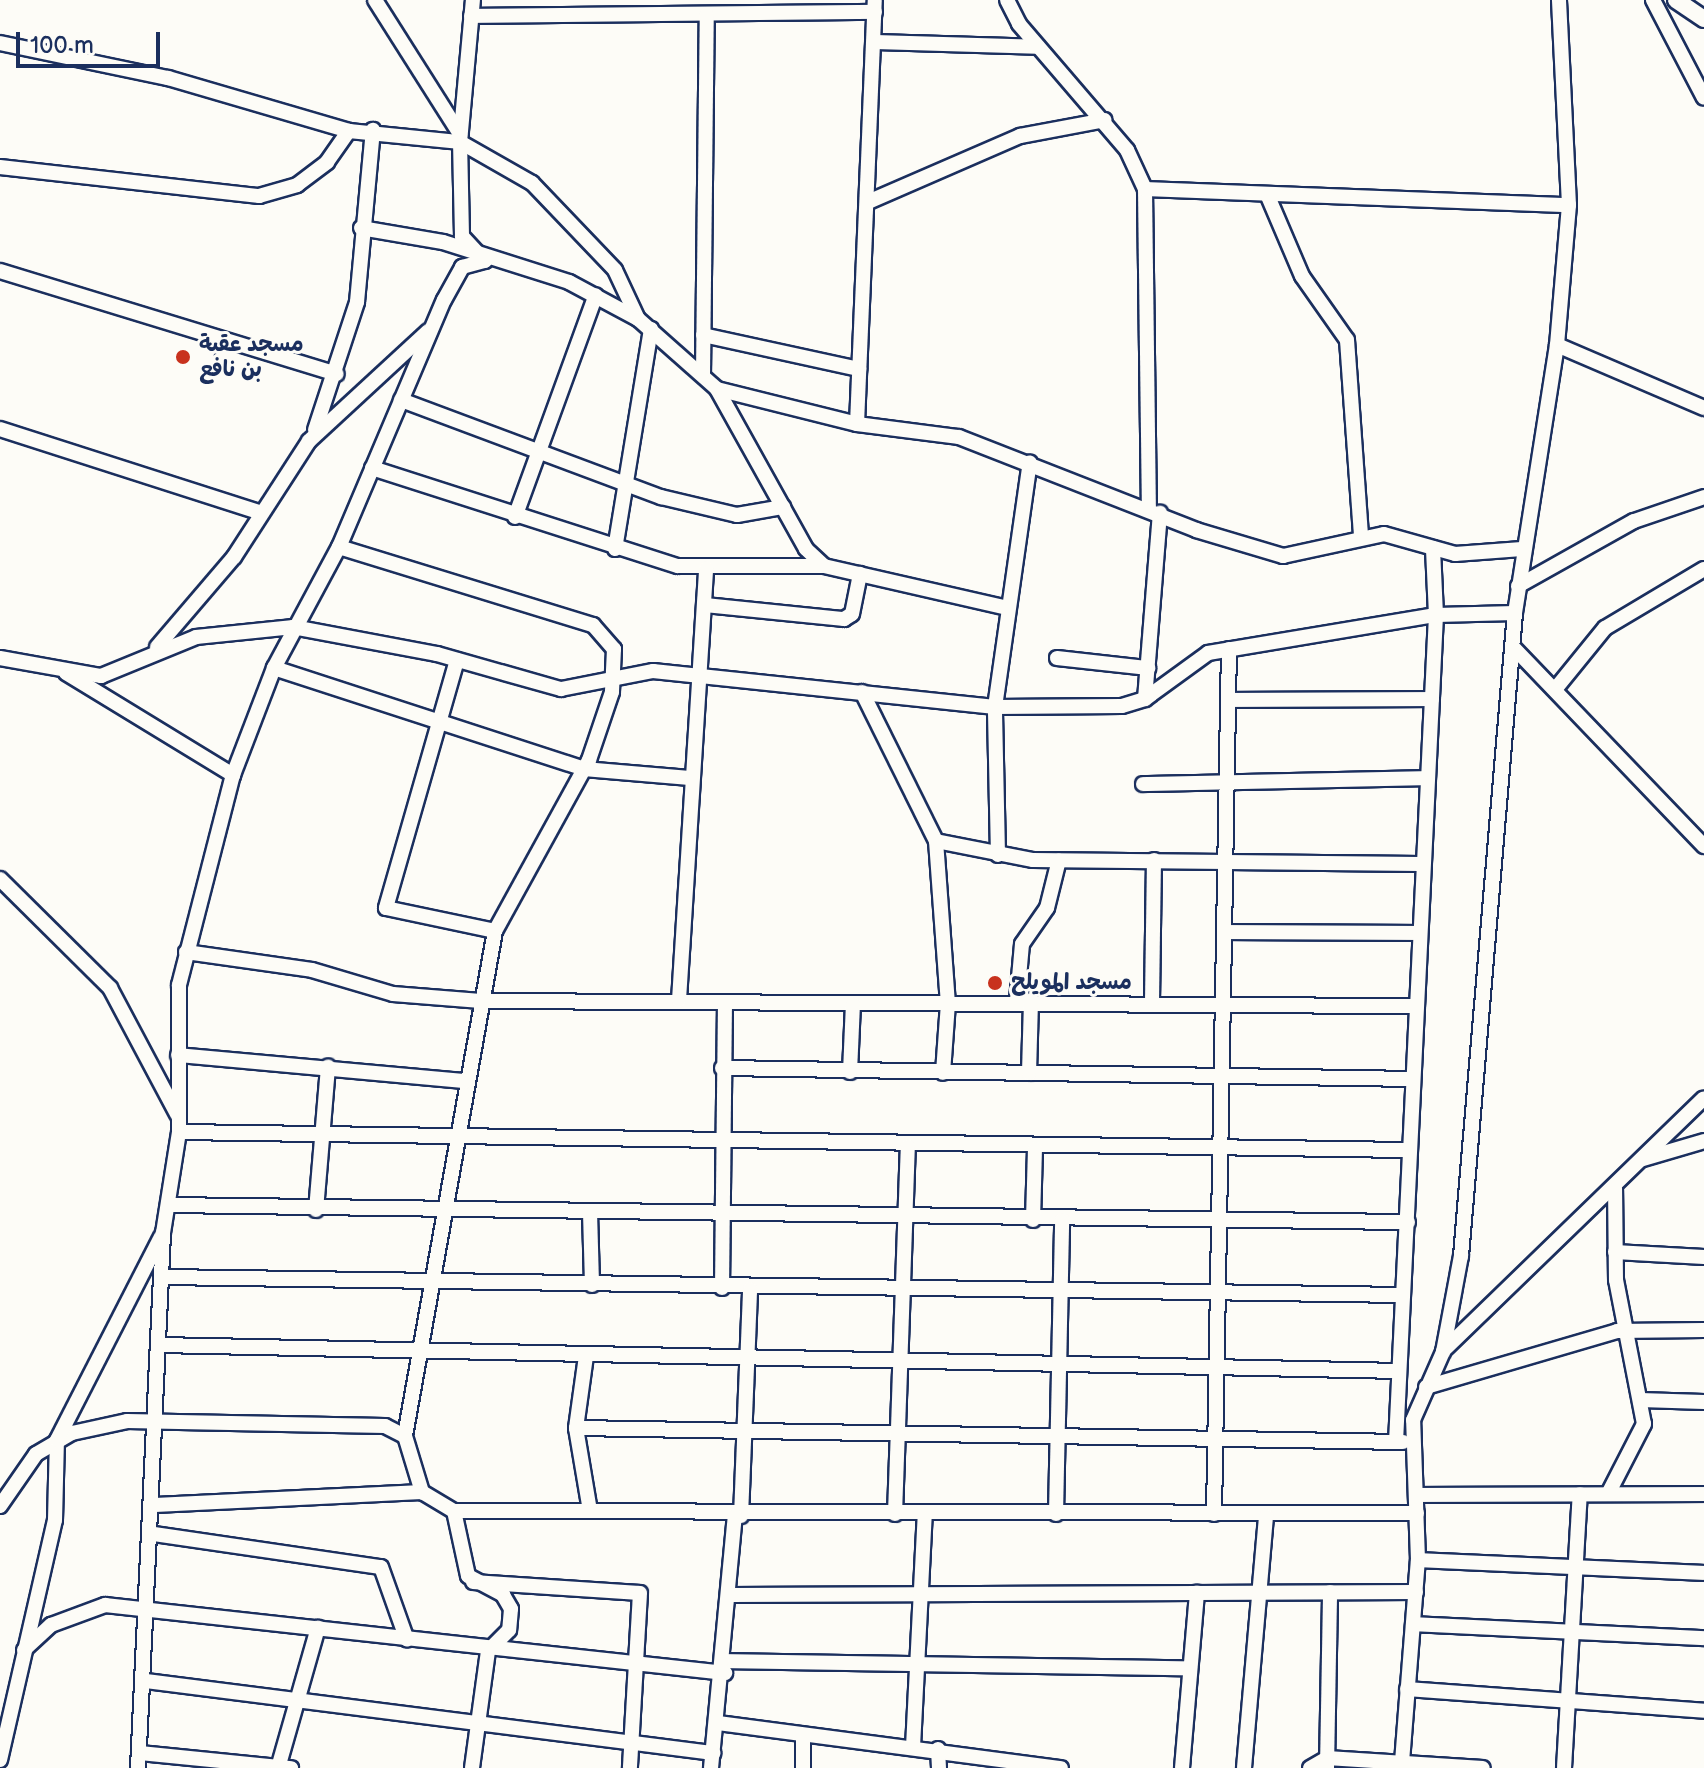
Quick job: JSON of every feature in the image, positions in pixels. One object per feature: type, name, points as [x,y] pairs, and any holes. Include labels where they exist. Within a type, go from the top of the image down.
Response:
[{"type":"main road","points":[[1676,0],[1704,19]]},
{"type":"street","points":[[375,0],[460,138],[532,183],[615,270],[638,319]]},
{"type":"street","points":[[473,0],[460,138],[462,236],[485,261]]},
{"type":"street","points":[[1007,0],[1038,47],[1105,120],[1145,189],[1154,510],[1145,699]]},
{"type":"street","points":[[1402,1762],[1418,1560],[1413,1443],[1426,1387],[1443,1352],[1470,1193],[1515,613],[1522,549],[1557,345],[1569,205],[1559,0]]},
{"type":"street","points":[[1653,0],[1704,98]]},
{"type":"street","points":[[471,16],[648,8],[707,15],[875,6],[857,424]]},
{"type":"street","points":[[703,375],[707,15]]},
{"type":"street","points":[[874,42],[1038,47]]},
{"type":"street","points":[[0,43],[168,78],[349,131],[373,130],[460,138]]},
{"type":"street","points":[[868,202],[1020,136],[1105,120]]},
{"type":"street","points":[[309,441],[337,374],[357,302],[361,228],[373,130]]},
{"type":"street","points":[[0,167],[259,196],[297,185],[327,162],[349,131]]},
{"type":"street","points":[[1145,189],[1569,205]]},
{"type":"street","points":[[1267,194],[1302,276],[1340,325],[1351,355],[1361,535]]},
{"type":"street","points":[[361,228],[443,242],[485,261],[596,295],[638,319],[717,389],[783,507],[824,566]]},
{"type":"street","points":[[318,1628],[282,1767],[139,1760],[154,1534],[163,1233],[179,1125],[178,1055],[186,952],[233,775],[274,668],[293,627],[339,547],[432,328],[462,267],[485,261]]},
{"type":"street","points":[[0,271],[337,374]]},
{"type":"street","points":[[515,517],[596,295]]},
{"type":"street","points":[[157,647],[234,557],[259,512],[309,441],[432,328]]},
{"type":"street","points":[[615,549],[651,329]]},
{"type":"street","points":[[703,335],[859,369]]},
{"type":"street","points":[[1557,345],[1704,408]]},
{"type":"street","points":[[717,389],[857,424],[959,437],[1283,556],[1361,535],[1474,556],[1522,549]]},
{"type":"street","points":[[401,400],[626,480],[661,497],[737,515],[783,507]]},
{"type":"street","points":[[0,429],[259,512]]},
{"type":"street","points":[[998,855],[995,707],[1030,462]]},
{"type":"street","points":[[372,468],[615,549],[706,569],[824,566],[1008,608]]},
{"type":"street","points":[[1518,586],[1634,521],[1704,497]]},
{"type":"street","points":[[339,547],[593,625],[613,641],[614,678],[585,769],[495,931],[465,1081],[449,1213],[405,1436],[422,1492]]},
{"type":"street","points":[[1396,1442],[1400,1295],[1408,1222],[1420,864],[1436,615],[1433,548]]},
{"type":"street","points":[[679,1000],[689,778],[701,676],[706,569]]},
{"type":"street","points":[[1557,687],[1605,628],[1704,569]]},
{"type":"street","points":[[705,605],[844,619],[852,614],[860,574]]},
{"type":"street","points":[[0,658],[101,676],[157,647],[236,629],[293,627],[457,660],[561,689],[644,671],[995,707],[1122,706],[1145,699],[1191,661],[1229,649],[1436,615],[1515,613]]},
{"type":"street","points":[[1513,647],[1557,687],[1704,846]]},
{"type":"street","points":[[1214,1514],[1227,932],[1229,649]]},
{"type":"street","points":[[1057,658],[1148,668]]},
{"type":"street","points":[[457,660],[386,908],[495,931]]},
{"type":"street","points":[[59,668],[95,697],[233,775]]},
{"type":"street","points":[[274,668],[585,769],[689,778]]},
{"type":"street","points":[[862,692],[936,841],[948,1003],[943,1073]]},
{"type":"street","points":[[1228,700],[1432,699]]},
{"type":"street","points":[[1143,784],[1425,778]]},
{"type":"street","points":[[936,841],[998,855],[1059,860],[1420,864]]},
{"type":"street","points":[[1029,1073],[1022,944],[1047,908],[1059,860]]},
{"type":"street","points":[[1152,1002],[1154,860]]},
{"type":"street","points":[[0,879],[110,988],[179,1125]]},
{"type":"street","points":[[1227,932],[1417,933]]},
{"type":"street","points":[[186,952],[312,970],[393,994],[481,1001],[679,1000],[853,1004],[1024,1000],[1414,1006]]},
{"type":"street","points":[[722,1288],[725,1002]]},
{"type":"street","points":[[850,1072],[853,1004]]},
{"type":"street","points":[[178,1055],[328,1066],[465,1081]]},
{"type":"street","points":[[316,1210],[328,1066]]},
{"type":"street","points":[[722,1068],[1411,1079]]},
{"type":"street","points":[[1443,1352],[1615,1188],[1704,1098]]},
{"type":"street","points":[[179,1125],[322,1136],[457,1139],[1035,1149],[1409,1150]]},
{"type":"street","points":[[1641,1159],[1704,1141]]},
{"type":"street","points":[[895,1514],[903,1360],[908,1146]]},
{"type":"street","points":[[1033,1220],[1035,1149]]},
{"type":"street","points":[[1608,1494],[1640,1442],[1640,1400],[1615,1252],[1615,1188]]},
{"type":"street","points":[[168,1205],[449,1213],[1408,1222]]},
{"type":"street","points":[[590,1212],[592,1285]]},
{"type":"street","points":[[1056,1514],[1062,1220]]},
{"type":"street","points":[[0,1760],[55,1520],[57,1440],[163,1233]]},
{"type":"street","points":[[1615,1252],[1704,1257]]},
{"type":"street","points":[[162,1277],[750,1289],[1400,1295]]},
{"type":"street","points":[[146,1681],[298,1697],[633,1743],[712,1760],[726,1667],[744,1429],[750,1289]]},
{"type":"street","points":[[1426,1387],[1630,1330],[1704,1330]]},
{"type":"street","points":[[159,1345],[422,1353],[1215,1365],[1397,1371]]},
{"type":"street","points":[[586,1356],[576,1428],[590,1511]]},
{"type":"street","points":[[1640,1400],[1704,1402]]},
{"type":"street","points":[[0,1506],[21,1470],[57,1440],[101,1424],[368,1424],[405,1436]]},
{"type":"street","points":[[576,1428],[1413,1443]]},
{"type":"street","points":[[155,1505],[422,1492],[454,1511],[738,1516],[1417,1513]]},
{"type":"street","points":[[1564,1768],[1579,1565],[1580,1494]]},
{"type":"street","points":[[1416,1495],[1704,1494]]},
{"type":"street","points":[[454,1511],[460,1558],[473,1582],[503,1595],[511,1609],[509,1630],[488,1651],[472,1768]]},
{"type":"street","points":[[913,1747],[925,1514]]},
{"type":"street","points":[[1244,1768],[1266,1516]]},
{"type":"street","points":[[154,1534],[381,1567],[407,1640]]},
{"type":"street","points":[[1418,1560],[1704,1573]]},
{"type":"street","points":[[473,1582],[637,1591],[638,1664],[630,1768]]},
{"type":"street","points":[[1327,1763],[1330,1592]]},
{"type":"street","points":[[730,1595],[1416,1592]]},
{"type":"street","points":[[1182,1768],[1197,1593]]},
{"type":"street","points":[[24,1650],[79,1612],[150,1608],[488,1651],[638,1664],[1189,1668]]},
{"type":"street","points":[[1413,1624],[1704,1638]]},
{"type":"street","points":[[1407,1689],[1704,1711]]},
{"type":"street","points":[[718,1723],[803,1736],[938,1749],[1017,1765],[1061,1768]]},
{"type":"street","points":[[803,1736],[803,1768]]},
{"type":"street","points":[[938,1749],[939,1768]]},
{"type":"street","points":[[1310,1768],[1327,1763],[1402,1762],[1483,1768]]},
{"type":"place","name":"مسجد عقبة بن نافع","points":[[183,357]]},
{"type":"place","name":"مسجد المويلح","points":[[995,983]]}]
